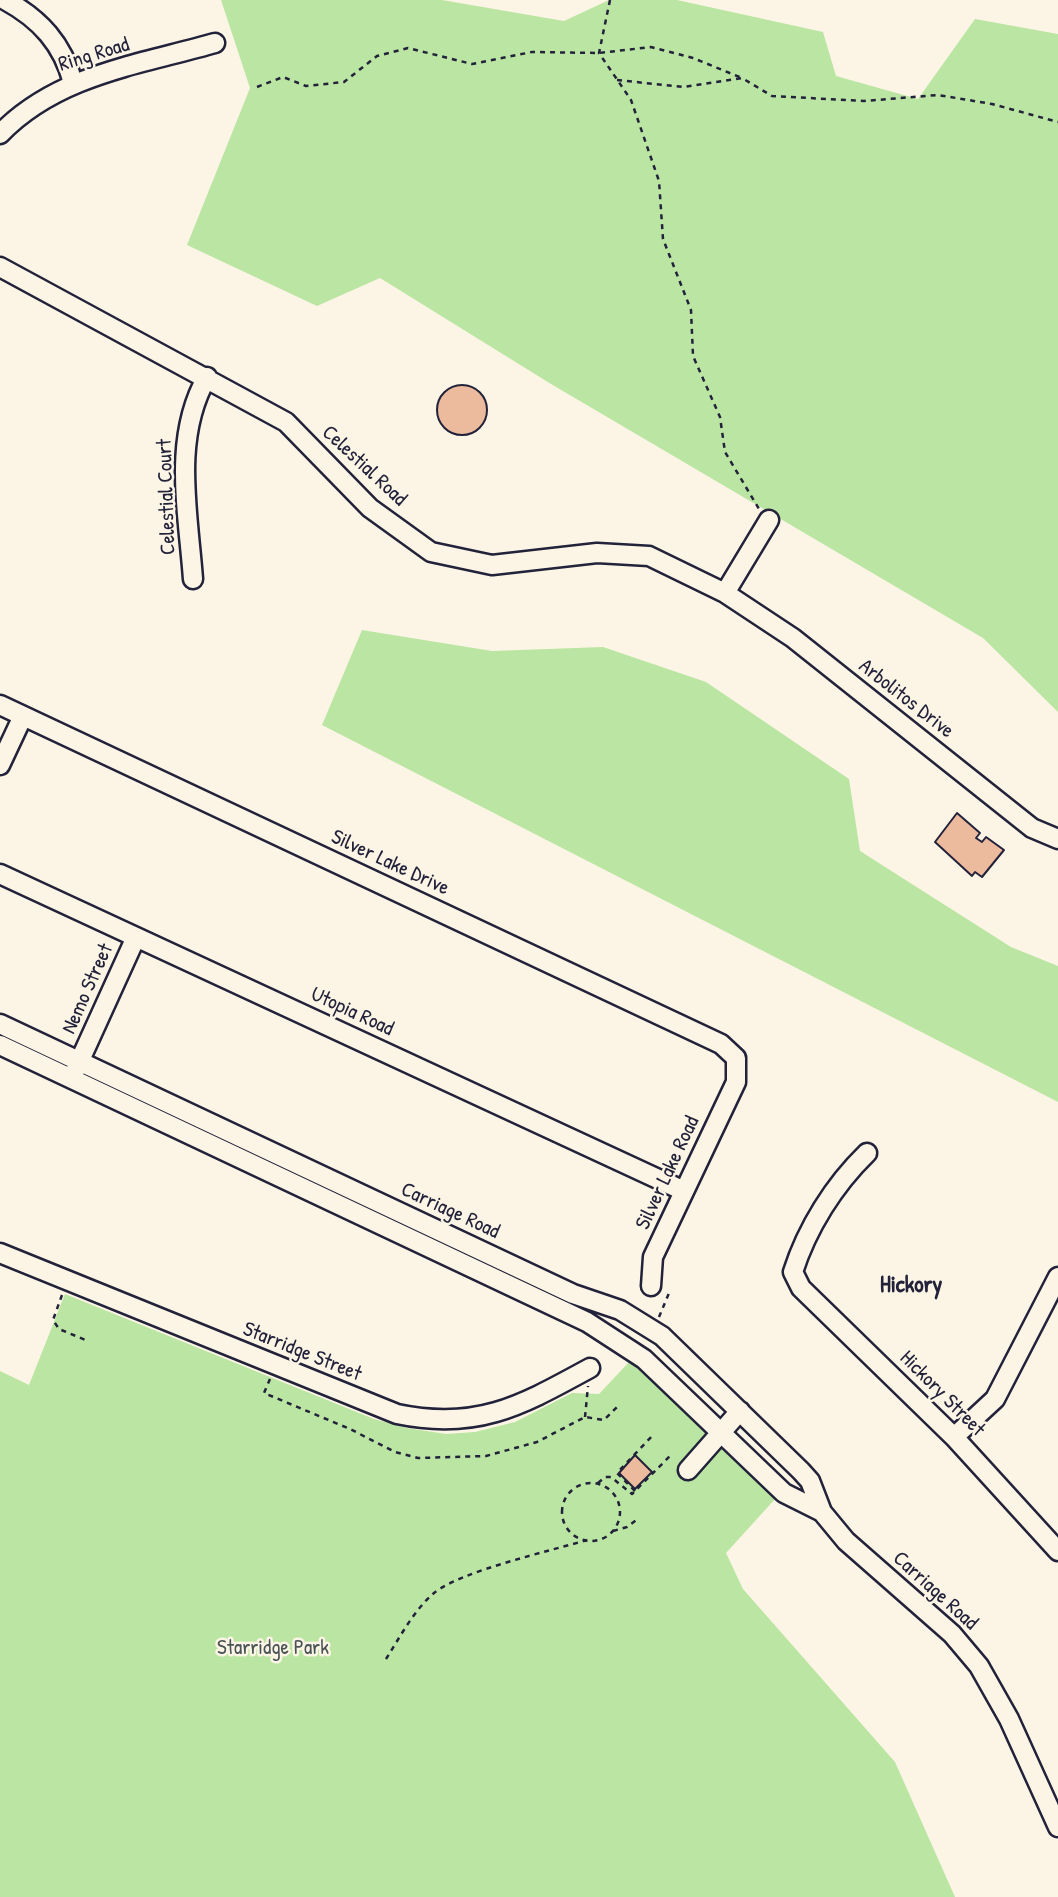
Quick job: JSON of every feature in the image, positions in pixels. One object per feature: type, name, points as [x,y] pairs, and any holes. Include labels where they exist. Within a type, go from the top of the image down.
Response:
[{"type":"street","points":[[5,0],[43,25],[66,57],[73,83]]},
{"type":"street","name":"Ring Road","points":[[0,134],[20,114],[73,83],[215,44]]},
{"type":"street","name":"Celestial Road","points":[[0,267],[286,422],[370,509],[431,552],[492,565],[597,553],[649,556],[725,593]]},
{"type":"street","name":"Celestial Court","points":[[193,579],[184,467],[187,427],[198,392],[207,377]]},
{"type":"street","points":[[725,593],[767,523]]},
{"type":"street","name":"Arbolitos Drive","points":[[725,593],[793,638],[1032,828],[1058,839]]},
{"type":"street","name":"Silver Lake Drive","points":[[0,705],[721,1044],[736,1058],[736,1082]]},
{"type":"street","points":[[0,765],[23,716]]},
{"type":"street","name":"Utopia Road","points":[[0,874],[684,1191]]},
{"type":"street","name":"Nemo Street","points":[[71,1079],[136,937]]},
{"type":"street","name":"Carriage Road","points":[[0,1024],[560,1288],[644,1322],[691,1361],[810,1481],[822,1512],[846,1541],[952,1634],[979,1666],[1009,1719],[1056,1815]]},
{"type":"street","name":"Carriage Road","points":[[0,1045],[587,1322],[644,1359],[784,1493],[822,1512]]},
{"type":"street","name":"Silver Lake Road","points":[[651,1286],[653,1257],[736,1082]]},
{"type":"street","name":"Hickory Street","points":[[867,1153],[841,1179],[799,1253],[793,1272],[801,1288],[954,1437],[1058,1550]]},
{"type":"street","name":"Starridge Street","points":[[0,1253],[385,1409],[417,1418],[471,1419],[523,1405],[590,1368]]},
{"type":"street","points":[[954,1437],[995,1399],[1058,1277]]},
{"type":"street","points":[[552,1306],[560,1288]]},
{"type":"street","points":[[688,1470],[740,1411]]},
{"type":"path","points":[[610,0],[598,53],[631,100],[659,181],[663,239],[691,310],[693,356],[720,417],[725,452],[760,510],[754,520],[767,523]]},
{"type":"path","points":[[257,87],[283,77],[306,86],[344,82],[377,56],[408,48],[472,64],[532,52],[598,53],[651,47],[693,58],[742,78],[772,96],[864,101],[938,95],[992,104],[1058,122]]},
{"type":"path","points":[[617,80],[683,86],[742,78]]},
{"type":"path","points":[[68,1282],[53,1320],[59,1329],[88,1341]]},
{"type":"path","points":[[651,1286],[669,1293],[658,1320]]},
{"type":"path","points":[[584,1417],[587,1392]]},
{"type":"path","points":[[635,1491],[617,1473],[653,1435]]},
{"type":"path","points":[[598,1483],[608,1476],[632,1494],[672,1454]]},
{"type":"path","points":[[587,1540],[570,1532],[562,1515],[563,1505],[573,1489],[581,1484],[598,1483],[609,1488],[619,1504],[620,1513],[613,1531]]},
{"type":"path","points":[[386,1659],[403,1632],[440,1589],[511,1563],[587,1540],[606,1537],[639,1518]]},
{"type":"green space","points":[[221,0],[442,0],[564,21],[609,0],[677,0],[823,32],[836,76],[918,99],[975,19],[1058,34],[1058,712],[983,638],[551,384],[380,278],[317,306],[187,245],[250,88]]},
{"type":"green space","points":[[362,630],[492,651],[603,647],[706,682],[849,779],[860,851],[1011,947],[1058,966],[1058,1102],[322,725]]},
{"type":"green space","name":"Starridge Park","points":[[65,1294],[374,1419],[446,1434],[475,1432],[515,1422],[572,1393],[599,1394],[631,1360],[776,1498],[726,1553],[743,1589],[895,1762],[955,1897],[0,1897],[0,1371],[29,1385]]},
{"type":"building","points":[[452,386],[472,386],[486,400],[486,420],[472,434],[452,434],[438,420],[438,400]]},
{"type":"building","points":[[957,813],[980,833],[976,838],[982,842],[986,837],[1004,850],[982,877],[975,872],[972,876],[935,842]]},
{"type":"building","points":[[635,1455],[652,1472],[635,1489],[619,1473]]},
{"type":"district","name":"Hickory","points":[[911,1286]]}]
